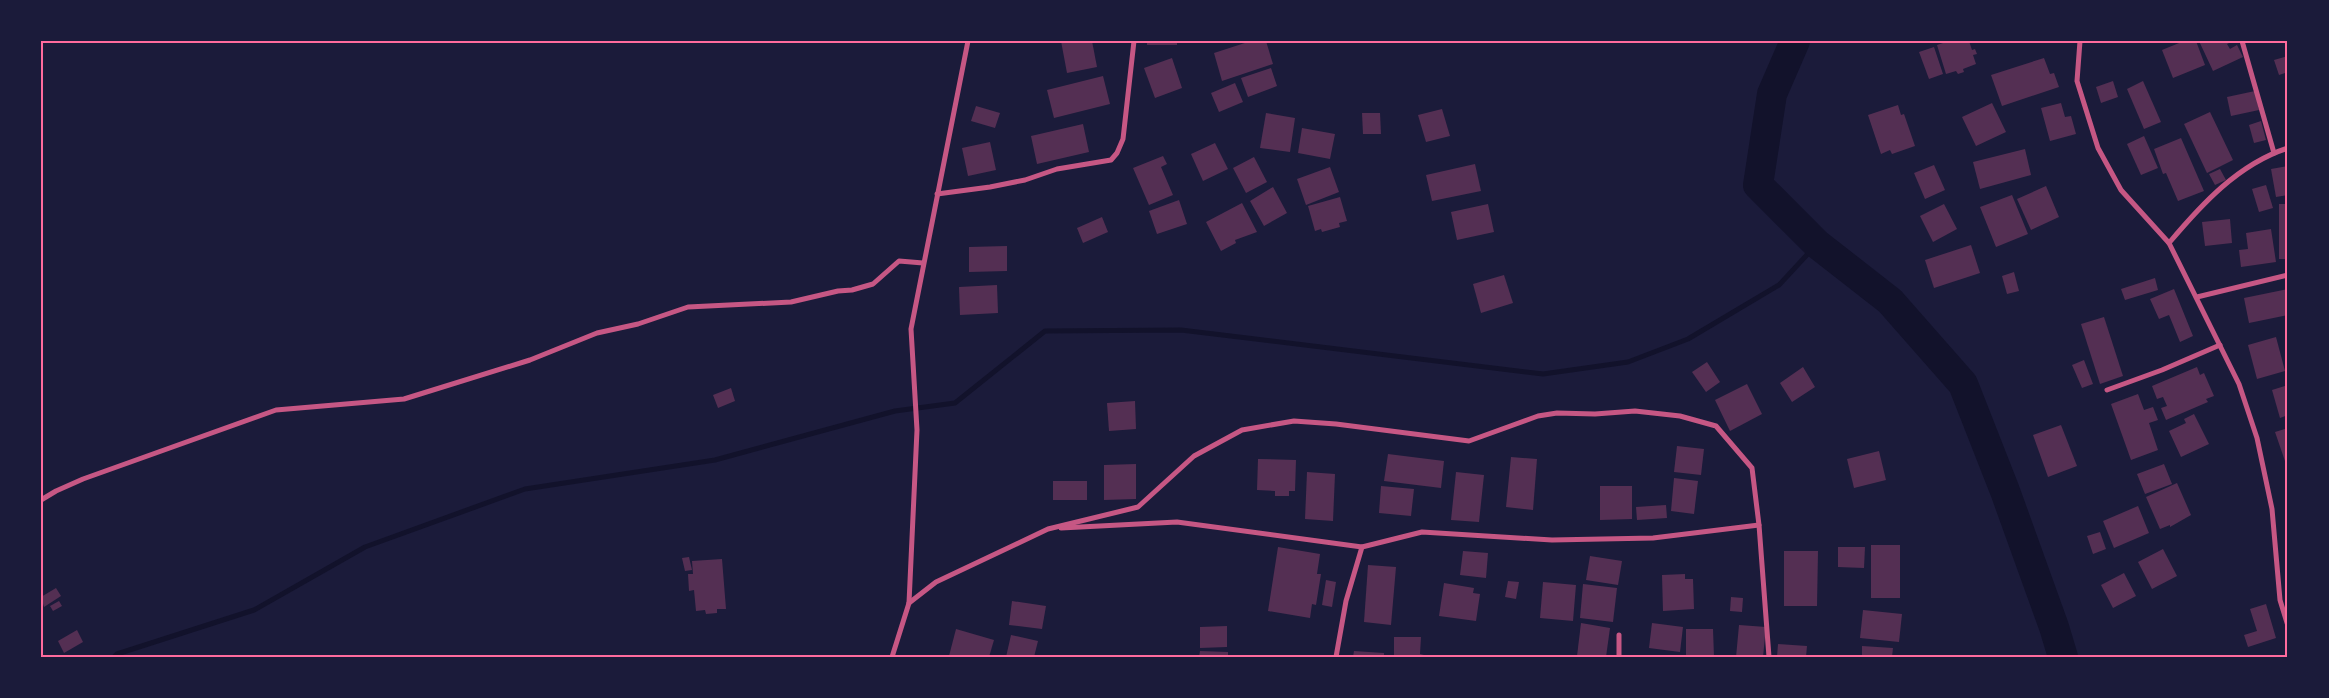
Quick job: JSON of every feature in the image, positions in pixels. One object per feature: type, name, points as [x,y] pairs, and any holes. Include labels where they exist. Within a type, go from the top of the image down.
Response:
[{"type":"street","points":[[892,657],[909,603],[917,430],[911,329],[968,41]]},
{"type":"street","points":[[937,194],[990,187],[1025,180],[1057,169],[1111,160],[1117,153],[1123,139],[1134,41]]},
{"type":"street","points":[[2080,41],[2077,81],[2098,148],[2121,190],[2169,243],[2239,384],[2257,438],[2272,509],[2280,600],[2288,626]]},
{"type":"street","points":[[2242,41],[2274,152]]},
{"type":"street","points":[[2169,243],[2198,208],[2237,175],[2274,152],[2288,148]]},
{"type":"street","points":[[41,500],[84,478],[175,448],[276,410],[404,399],[530,360],[597,333],[638,324],[688,308],[791,302],[873,284],[899,261],[924,263]]},
{"type":"street","points":[[2197,297],[2288,275]]},
{"type":"street","points":[[2106,390],[2162,370],[2220,345]]},
{"type":"street","points":[[909,603],[936,582],[1048,529],[1138,507],[1194,456],[1242,430],[1294,422],[1336,424],[1469,441],[1547,414],[1634,411],[1680,416],[1716,426],[1752,468],[1760,525],[1769,657]]},
{"type":"street","points":[[1048,529],[1177,522],[1362,547],[1422,532],[1542,539],[1653,538],[1760,525]]},
{"type":"street","points":[[1336,657],[1346,601],[1362,547]]},
{"type":"street","points":[[1619,636],[1619,657]]},
{"type":"building","points":[[1061,41],[1092,41],[1097,67],[1067,73]]},
{"type":"building","points":[[1147,41],[1177,41],[1177,45],[1147,45]]},
{"type":"building","points":[[1251,41],[1266,41],[1273,64],[1222,81],[1214,53]]},
{"type":"building","points":[[1949,41],[1969,41],[1972,50],[1975,49],[1977,54],[1973,55],[1976,64],[1963,69],[1964,72],[1958,74],[1956,71],[1946,74],[1937,45]]},
{"type":"building","points":[[2184,41],[2196,41],[2205,65],[2173,78],[2162,50]]},
{"type":"building","points":[[2199,41],[2233,41],[2227,44],[2230,49],[2237,45],[2243,57],[2213,71]]},
{"type":"building","points":[[1934,47],[1943,74],[1929,79],[1919,52]]},
{"type":"building","points":[[2288,56],[2288,72],[2279,75],[2274,60]]},
{"type":"building","points":[[1172,58],[1182,88],[1155,98],[1144,68]]},
{"type":"building","points":[[2044,58],[2050,74],[2054,73],[2059,87],[2002,106],[1991,75]]},
{"type":"building","points":[[1271,68],[1277,86],[1248,97],[1241,78]]},
{"type":"building","points":[[1103,76],[1110,104],[1054,118],[1047,90]]},
{"type":"building","points":[[2113,81],[2118,97],[2101,103],[2096,87]]},
{"type":"building","points":[[2143,81],[2161,122],[2144,129],[2127,89]]},
{"type":"building","points":[[1235,83],[1243,102],[1219,112],[1211,93]]},
{"type":"building","points":[[2255,91],[2259,110],[2231,116],[2227,97]]},
{"type":"building","points":[[1992,103],[2006,132],[1976,146],[1962,117]]},
{"type":"building","points":[[2061,103],[2065,117],[2071,116],[2076,134],[2050,141],[2041,108]]},
{"type":"building","points":[[1898,105],[1901,115],[1904,114],[1915,146],[1892,154],[1890,150],[1881,154],[1868,115]]},
{"type":"building","points":[[976,106],[1000,113],[995,128],[971,121]]},
{"type":"building","points":[[1442,109],[1450,136],[1426,142],[1418,115]]},
{"type":"building","points":[[2210,112],[2233,160],[2207,173],[2184,124]]},
{"type":"building","points":[[1266,113],[1295,118],[1290,152],[1260,148]]},
{"type":"building","points":[[1362,113],[1380,113],[1381,134],[1363,134]]},
{"type":"building","points":[[2261,121],[2266,140],[2254,143],[2249,125]]},
{"type":"building","points":[[1083,124],[1089,152],[1037,164],[1031,136]]},
{"type":"building","points":[[1302,128],[1335,134],[1330,159],[1298,153]]},
{"type":"building","points":[[2144,136],[2158,168],[2141,175],[2127,144]]},
{"type":"building","points":[[2181,138],[2204,191],[2178,201],[2166,173],[2163,174],[2154,149]]},
{"type":"building","points":[[990,142],[996,170],[968,176],[962,148]]},
{"type":"building","points":[[1215,143],[1228,169],[1203,181],[1191,154]]},
{"type":"building","points":[[2025,149],[2031,175],[1980,189],[1973,162]]},
{"type":"building","points":[[1163,156],[1167,164],[1161,167],[1173,195],[1149,205],[1133,168]]},
{"type":"building","points":[[1254,157],[1267,182],[1246,193],[1233,168]]},
{"type":"building","points":[[1475,164],[1481,191],[1432,201],[1426,175]]},
{"type":"building","points":[[1934,165],[1945,190],[1925,199],[1914,173]]},
{"type":"building","points":[[2288,166],[2288,195],[2276,197],[2271,169]]},
{"type":"building","points":[[1330,167],[1339,192],[1306,205],[1297,179]]},
{"type":"building","points":[[2220,169],[2226,180],[2215,185],[2209,174]]},
{"type":"building","points":[[2266,185],[2273,208],[2259,212],[2252,189]]},
{"type":"building","points":[[2046,186],[2059,217],[2031,230],[2017,199]]},
{"type":"building","points":[[1273,187],[1287,213],[1264,226],[1250,201]]},
{"type":"building","points":[[2012,195],[2028,234],[1996,247],[1980,207]]},
{"type":"building","points":[[1340,197],[1347,221],[1339,223],[1340,227],[1322,232],[1321,229],[1315,231],[1308,206]]},
{"type":"building","points":[[1179,200],[1187,224],[1157,234],[1149,211]]},
{"type":"building","points":[[1242,203],[1257,232],[1235,240],[1236,243],[1221,251],[1206,222]]},
{"type":"building","points":[[1488,204],[1494,232],[1457,240],[1451,212]]},
{"type":"building","points":[[1944,204],[1957,229],[1933,242],[1920,216]]},
{"type":"building","points":[[2279,204],[2288,204],[2288,259],[2279,259]]},
{"type":"building","points":[[1102,217],[1108,232],[1083,243],[1077,228]]},
{"type":"building","points":[[2230,219],[2232,243],[2205,246],[2202,222]]},
{"type":"building","points":[[2271,229],[2276,262],[2241,267],[2239,250],[2248,249],[2246,233]]},
{"type":"building","points":[[1971,245],[1980,273],[1934,288],[1925,260]]},
{"type":"building","points":[[1007,246],[1007,271],[969,272],[969,247]]},
{"type":"building","points":[[2014,272],[2019,291],[2007,294],[2002,276]]},
{"type":"building","points":[[1504,275],[1513,303],[1481,313],[1473,284]]},
{"type":"building","points":[[2155,278],[2158,290],[2125,300],[2121,289]]},
{"type":"building","points":[[997,285],[998,313],[960,315],[959,287]]},
{"type":"building","points":[[2174,289],[2193,336],[2180,342],[2169,315],[2159,319],[2150,299]]},
{"type":"building","points":[[2288,289],[2288,315],[2249,323],[2244,298]]},
{"type":"building","points":[[2104,317],[2123,376],[2100,384],[2081,324]]},
{"type":"building","points":[[2276,337],[2285,371],[2257,379],[2248,345]]},
{"type":"building","points":[[2084,360],[2093,384],[2082,388],[2072,365]]},
{"type":"building","points":[[1707,362],[1720,382],[1706,392],[1692,372]]},
{"type":"building","points":[[1803,367],[1815,387],[1792,402],[1780,383]]},
{"type":"building","points":[[2197,367],[2200,375],[2204,373],[2214,396],[2206,399],[2208,402],[2166,420],[2161,408],[2167,406],[2163,397],[2157,399],[2152,386]]},
{"type":"building","points":[[1747,384],[1762,414],[1730,431],[1715,400]]},
{"type":"building","points":[[2288,385],[2288,415],[2280,418],[2272,390]]},
{"type":"building","points":[[731,388],[735,401],[718,408],[713,395]]},
{"type":"building","points":[[2138,394],[2144,410],[2153,407],[2158,420],[2149,423],[2158,450],[2131,460],[2111,404]]},
{"type":"building","points":[[1135,401],[1136,429],[1109,431],[1107,403]]},
{"type":"building","points":[[2194,414],[2209,444],[2181,457],[2169,431],[2186,423],[2184,419]]},
{"type":"building","points":[[2061,425],[2077,466],[2048,477],[2033,435]]},
{"type":"building","points":[[2288,428],[2288,443],[2286,443],[2288,464],[2286,464],[2275,432]]},
{"type":"building","points":[[1677,446],[1704,449],[1701,475],[1674,472]]},
{"type":"building","points":[[1879,451],[1886,480],[1854,488],[1847,459]]},
{"type":"building","points":[[1388,454],[1444,461],[1441,488],[1384,481]]},
{"type":"building","points":[[1511,457],[1537,459],[1533,510],[1506,507]]},
{"type":"building","points":[[1258,459],[1296,460],[1295,491],[1289,491],[1289,496],[1275,496],[1275,491],[1257,490]]},
{"type":"building","points":[[1136,464],[1136,499],[1104,500],[1104,465]]},
{"type":"building","points":[[2164,464],[2172,484],[2145,494],[2137,474]]},
{"type":"building","points":[[1307,472],[1335,474],[1333,521],[1305,519]]},
{"type":"building","points":[[1456,472],[1484,475],[1479,522],[1451,520]]},
{"type":"building","points":[[1674,478],[1698,481],[1694,514],[1671,511]]},
{"type":"building","points":[[1053,481],[1087,481],[1087,500],[1053,500]]},
{"type":"building","points":[[2177,483],[2191,515],[2170,527],[2170,525],[2160,529],[2146,497]]},
{"type":"building","points":[[1381,486],[1414,489],[1411,516],[1379,513]]},
{"type":"building","points":[[1600,486],[1632,486],[1632,519],[1600,520]]},
{"type":"building","points":[[1666,505],[1667,518],[1637,520],[1636,507]]},
{"type":"building","points":[[2138,506],[2149,533],[2114,548],[2103,521]]},
{"type":"building","points":[[2100,532],[2106,549],[2093,554],[2087,536]]},
{"type":"building","points":[[1871,545],[1900,545],[1900,598],[1871,598]]},
{"type":"building","points":[[1278,547],[1320,554],[1317,574],[1321,574],[1316,605],[1312,604],[1310,618],[1268,611]]},
{"type":"building","points":[[1838,547],[1865,547],[1864,568],[1838,567]]},
{"type":"building","points":[[2163,549],[2177,576],[2152,589],[2138,562]]},
{"type":"building","points":[[1463,551],[1488,553],[1486,578],[1460,575]]},
{"type":"building","points":[[1784,551],[1818,551],[1817,606],[1784,606]]},
{"type":"building","points":[[1590,556],[1622,561],[1618,585],[1586,580]]},
{"type":"building","points":[[689,557],[692,570],[685,571],[682,558]]},
{"type":"building","points":[[722,559],[726,609],[717,609],[717,613],[706,614],[705,610],[696,611],[694,590],[689,591],[688,574],[693,574],[692,561]]},
{"type":"building","points":[[1368,565],[1396,567],[1391,625],[1364,622]]},
{"type":"building","points":[[2124,573],[2136,596],[2113,608],[2101,585]]},
{"type":"building","points":[[1685,574],[1685,579],[1693,579],[1694,609],[1663,611],[1662,575]]},
{"type":"building","points":[[1326,580],[1336,582],[1332,607],[1322,605]]},
{"type":"building","points":[[1508,581],[1519,582],[1516,599],[1505,597]]},
{"type":"building","points":[[1543,582],[1576,585],[1573,621],[1540,618]]},
{"type":"building","points":[[1444,583],[1474,588],[1473,593],[1480,594],[1476,621],[1439,616]]},
{"type":"building","points":[[1583,584],[1617,588],[1613,622],[1580,618]]},
{"type":"building","points":[[56,588],[61,596],[44,607],[41,597]]},
{"type":"building","points":[[1731,597],[1743,598],[1742,612],[1730,611]]},
{"type":"building","points":[[59,601],[62,606],[53,611],[50,606]]},
{"type":"building","points":[[1012,601],[1046,606],[1042,629],[1009,625]]},
{"type":"building","points":[[2266,604],[2276,638],[2248,647],[2244,635],[2257,631],[2250,609]]},
{"type":"building","points":[[1863,610],[1902,614],[1899,642],[1860,638]]},
{"type":"building","points":[[1581,623],[1610,628],[1606,657],[1577,656]]},
{"type":"building","points":[[1652,623],[1683,627],[1680,652],[1649,648]]},
{"type":"building","points":[[1739,625],[1766,627],[1763,657],[1736,657]]},
{"type":"building","points":[[1227,626],[1227,647],[1200,648],[1200,627]]},
{"type":"building","points":[[956,629],[994,640],[989,657],[949,656]]},
{"type":"building","points":[[1686,629],[1713,629],[1714,657],[1686,657]]},
{"type":"building","points":[[77,630],[83,642],[64,653],[58,641]]},
{"type":"building","points":[[1011,635],[1038,641],[1034,657],[1006,657]]},
{"type":"building","points":[[1394,637],[1421,637],[1420,654],[1424,655],[1424,657],[1394,657]]},
{"type":"building","points":[[1778,644],[1807,646],[1806,657],[1777,657]]},
{"type":"building","points":[[1862,646],[1893,648],[1892,657],[1862,657]]},
{"type":"building","points":[[1200,651],[1228,652],[1228,657],[1199,657]]},
{"type":"building","points":[[1354,651],[1384,653],[1384,657],[1353,657]]},
{"type":"waterway","points":[[1795,41],[1772,94],[1758,185],[1817,244],[1890,301],[1963,384],[2005,491],[2063,657]]},
{"type":"waterway","points":[[114,657],[117,654],[254,610],[365,547],[525,489],[715,460],[895,411],[955,403],[1045,331],[1181,330],[1543,374],[1628,362],[1688,339],[1779,285],[1817,244]]}]
